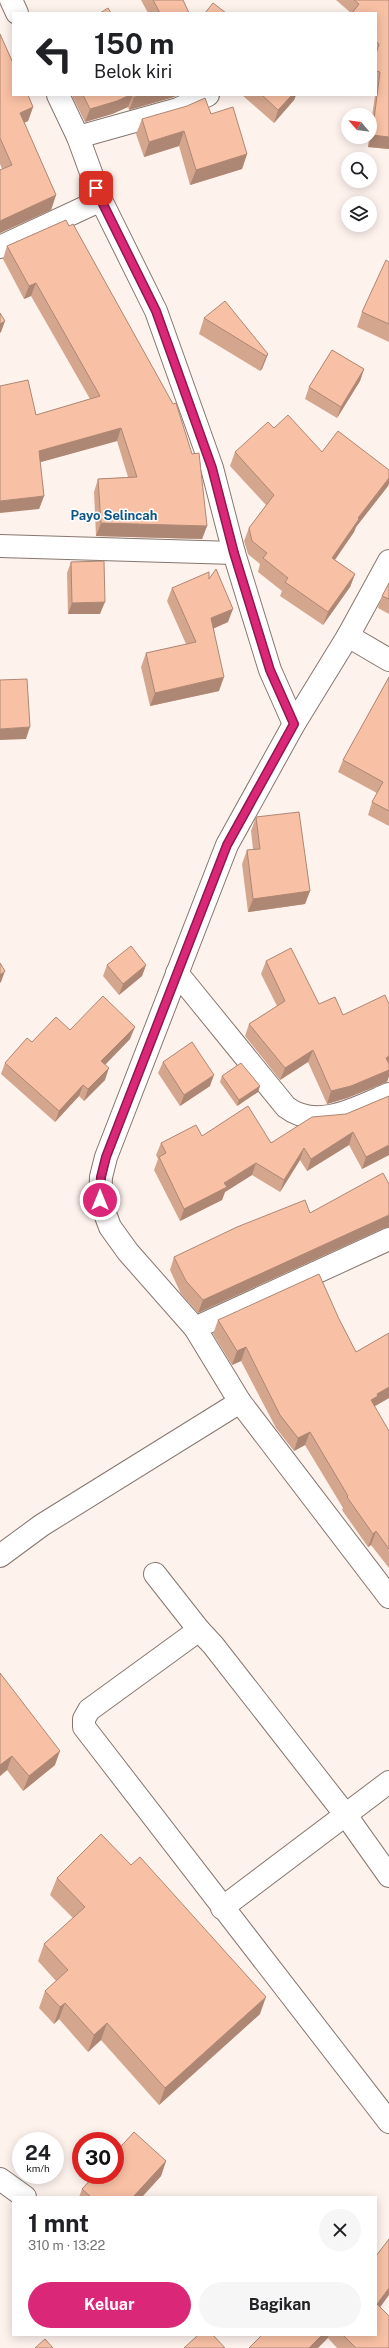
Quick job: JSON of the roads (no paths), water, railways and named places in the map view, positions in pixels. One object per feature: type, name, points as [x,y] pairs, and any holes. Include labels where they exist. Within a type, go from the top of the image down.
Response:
[{"type":"street","points":[[11,0],[17,12]]},
{"type":"street","points":[[58,96],[78,137],[101,200],[156,311],[212,468],[234,553],[270,670],[294,724]]},
{"type":"street","points":[[78,137],[178,109],[206,96]]},
{"type":"street","points":[[0,247],[101,200]]},
{"type":"street","points":[[0,546],[234,553]]},
{"type":"street","points":[[389,561],[348,636],[294,724],[227,845],[106,1157],[101,1177],[100,1200],[110,1227],[128,1252],[195,1328],[240,1402],[389,1597]]},
{"type":"street","points":[[348,636],[389,660]]},
{"type":"street","points":[[177,973],[286,1107],[293,1113],[303,1117],[337,1115],[389,1094]]},
{"type":"street","points":[[195,1328],[389,1239]]},
{"type":"street","points":[[0,1556],[42,1525],[240,1402]]},
{"type":"street","points":[[155,1574],[346,1814],[389,1876]]},
{"type":"street","points":[[199,1630],[89,1710],[84,1719],[84,1727],[222,1908],[389,2122]]},
{"type":"street","points":[[222,1908],[389,1782]]},
{"type":"street","points":[[0,2179],[24,2196]]},
{"type":"district","name":"Payo Selincah","points":[[114,515]]}]
